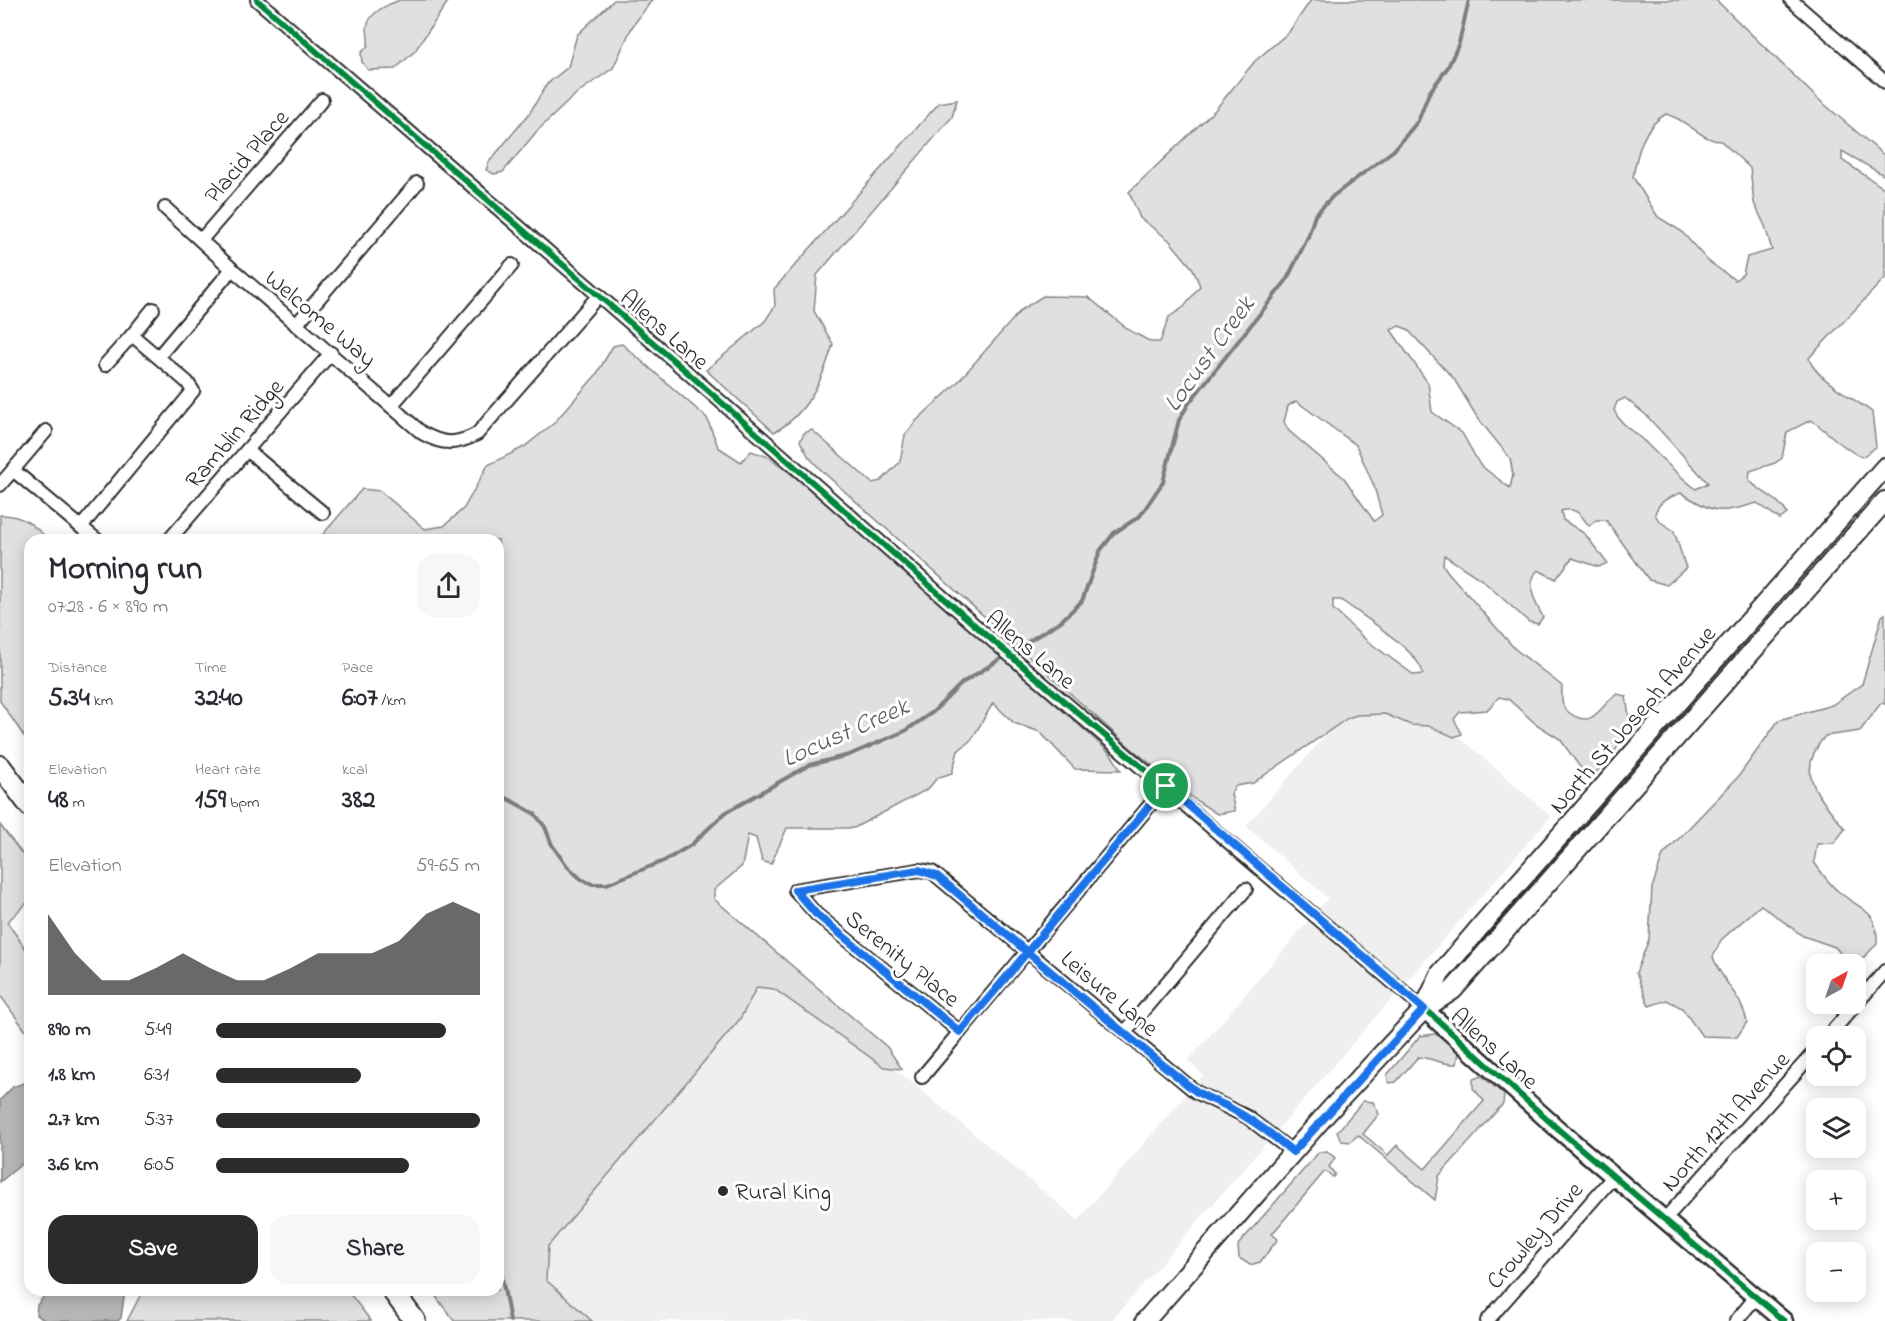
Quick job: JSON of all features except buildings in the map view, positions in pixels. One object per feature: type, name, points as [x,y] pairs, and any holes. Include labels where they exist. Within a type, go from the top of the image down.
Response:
[{"type":"main road","name":"North St Joseph Avenue","points":[[1424,1009],[1440,974],[1485,921],[1885,467]]},
{"type":"main road","name":"North St Joseph Avenue","points":[[1145,1321],[1293,1152],[1424,1009],[1453,990],[1885,501]]},
{"type":"main road","points":[[0,766],[24,798]]},
{"type":"main road","points":[[397,1296],[416,1321]]},
{"type":"street","name":"Allens Lane","points":[[257,0],[599,295],[986,635],[1166,786],[1424,1009],[1613,1177],[1784,1321]]},
{"type":"street","points":[[1791,0],[1880,78],[1885,63]]},
{"type":"street","name":"Placid Place","points":[[201,240],[322,100]]},
{"type":"street","points":[[296,325],[417,183]]},
{"type":"street","name":"Welcome Way","points":[[165,208],[422,433],[447,444],[459,442],[477,434],[599,295]]},
{"type":"street","points":[[391,405],[512,265]]},
{"type":"street","points":[[159,357],[232,269]]},
{"type":"street","points":[[105,365],[153,309]]},
{"type":"street","points":[[81,526],[193,391],[187,382],[132,335]]},
{"type":"street","name":"Ramblin Ridge","points":[[173,534],[331,353]]},
{"type":"street","points":[[0,485],[46,431]]},
{"type":"street","points":[[247,450],[323,513]]},
{"type":"street","points":[[13,470],[90,534]]},
{"type":"street","points":[[922,1077],[1166,786]]},
{"type":"street","name":"Leisure Lane","points":[[795,890],[926,870],[937,876],[1196,1092],[1247,1117],[1293,1152]]},
{"type":"street","points":[[1125,1032],[1246,889]]},
{"type":"street","name":"Serenity Place","points":[[795,890],[816,914],[960,1032]]},
{"type":"street","points":[[1837,1026],[1885,971]]},
{"type":"street","name":"North 12th Avenue","points":[[1664,1220],[1806,1061]]},
{"type":"street","name":"Crowley Drive","points":[[1486,1321],[1613,1177]]},
{"type":"street","points":[[1736,1321],[1756,1297]]},
{"type":"shaded area","points":[[400,0],[449,0],[415,51],[395,69],[368,70],[362,62],[361,53],[368,46],[368,22],[379,10]]},
{"type":"shaded area","points":[[614,0],[652,0],[632,27],[613,68],[576,94],[537,131],[503,172],[494,174],[486,170],[489,162],[529,114],[547,84],[568,67],[577,35]]},
{"type":"shaded area","points":[[1311,0],[1716,0],[1817,98],[1885,156],[1885,176],[1842,151],[1842,160],[1885,189],[1885,278],[1809,358],[1818,373],[1826,380],[1872,412],[1876,447],[1862,457],[1850,451],[1811,420],[1787,432],[1782,458],[1775,463],[1750,471],[1749,480],[1784,508],[1787,514],[1780,519],[1757,503],[1718,510],[1702,505],[1681,493],[1665,500],[1655,514],[1659,521],[1674,531],[1686,568],[1667,585],[1649,580],[1606,520],[1596,520],[1589,526],[1581,515],[1574,511],[1561,511],[1563,520],[1585,534],[1607,563],[1599,567],[1572,558],[1556,579],[1538,570],[1534,575],[1532,587],[1534,600],[1543,617],[1538,624],[1529,622],[1482,580],[1444,555],[1443,564],[1447,571],[1515,649],[1562,686],[1563,705],[1572,714],[1588,719],[1596,715],[1617,694],[1626,696],[1629,721],[1624,736],[1606,762],[1587,777],[1560,739],[1536,724],[1508,699],[1499,697],[1487,710],[1460,712],[1454,719],[1462,734],[1454,737],[1429,726],[1411,725],[1385,714],[1357,715],[1348,718],[1253,783],[1235,786],[1231,794],[1235,811],[1217,814],[1194,799],[1131,748],[822,471],[809,457],[800,441],[804,433],[812,430],[872,483],[881,481],[900,462],[905,435],[916,421],[956,384],[1021,310],[1043,296],[1088,297],[1129,330],[1151,342],[1160,342],[1169,317],[1184,307],[1200,286],[1193,269],[1169,240],[1140,218],[1129,192],[1215,110],[1255,61],[1289,32]],"holes":[[[1666,114],[1681,120],[1700,134],[1721,141],[1750,168],[1754,203],[1765,226],[1772,250],[1747,257],[1743,274],[1735,280],[1708,261],[1681,231],[1658,217],[1633,177],[1642,141],[1658,119]],[[1399,326],[1407,329],[1454,379],[1477,417],[1510,458],[1513,475],[1510,488],[1480,465],[1462,433],[1432,412],[1428,383],[1391,330]],[[1625,398],[1646,415],[1708,483],[1696,489],[1677,473],[1620,420],[1614,410],[1617,402]],[[1296,401],[1356,445],[1374,486],[1382,515],[1374,521],[1344,478],[1289,431],[1284,422],[1288,406]],[[1333,600],[1341,600],[1401,644],[1412,655],[1423,674],[1414,675],[1366,640],[1333,609]]]},
{"type":"shaded area","points":[[957,100],[952,117],[817,275],[814,311],[833,344],[819,383],[805,406],[786,425],[774,432],[706,370],[765,321],[775,306],[774,289],[939,103]]},
{"type":"shaded area","points":[[622,344],[707,418],[718,447],[741,462],[751,451],[769,457],[864,530],[1111,754],[1121,770],[1075,769],[1040,732],[1014,723],[993,703],[972,739],[958,751],[952,773],[937,778],[928,789],[854,828],[787,828],[771,864],[762,861],[756,838],[748,835],[742,866],[714,890],[714,899],[887,1047],[902,1069],[884,1067],[774,989],[757,987],[740,1019],[548,1246],[546,1280],[592,1321],[454,1321],[435,1296],[504,1296],[504,534],[323,534],[362,489],[380,491],[425,529],[444,526],[464,508],[488,465],[524,447],[553,424],[596,375],[613,346]]},
{"type":"shaded area","points":[[0,515],[8,515],[21,519],[42,534],[24,534],[24,736],[0,701]]},
{"type":"shaded area","points":[[1885,614],[1885,704],[1881,703],[1860,731],[1825,736],[1815,750],[1810,774],[1819,796],[1845,829],[1834,843],[1817,844],[1814,862],[1835,888],[1871,917],[1877,932],[1877,944],[1866,955],[1841,954],[1835,947],[1803,936],[1761,905],[1721,940],[1713,957],[1721,974],[1741,1004],[1747,1022],[1737,1037],[1702,1036],[1682,1008],[1667,1000],[1649,1006],[1636,973],[1649,939],[1652,888],[1663,855],[1738,777],[1779,720],[1832,705],[1862,684],[1882,616]]},
{"type":"shaded area","points":[[1385,714],[1411,725],[1429,726],[1454,737],[1458,736],[1551,816],[1111,1321],[592,1321],[546,1280],[548,1246],[740,1019],[757,987],[774,989],[883,1067],[894,1068],[1078,1220],[1203,1075],[1188,1061],[1328,898],[1246,826],[1331,729],[1357,715]]},
{"type":"shaded area","points":[[0,825],[24,856],[24,906],[7,922],[24,946],[24,1029],[0,995]]},
{"type":"shaded area","points":[[1435,1034],[1452,1043],[1459,1052],[1457,1064],[1418,1057],[1396,1082],[1389,1083],[1387,1075],[1420,1036]]},
{"type":"shaded area","points":[[1482,1076],[1504,1095],[1503,1104],[1439,1176],[1435,1200],[1358,1135],[1350,1142],[1342,1141],[1337,1132],[1363,1101],[1373,1102],[1379,1114],[1363,1134],[1388,1155],[1397,1145],[1425,1169],[1484,1101],[1473,1088],[1473,1079]]},
{"type":"shaded area","points":[[24,1083],[24,1162],[0,1182],[0,1100],[13,1087]]},
{"type":"shaded area","points":[[1327,1151],[1335,1158],[1329,1167],[1335,1174],[1333,1177],[1325,1171],[1272,1234],[1278,1239],[1260,1262],[1250,1265],[1239,1258],[1238,1245],[1319,1152]]},
{"type":"shaded area","points":[[44,1296],[124,1296],[121,1318],[118,1321],[46,1321],[36,1315],[37,1305]]},
{"type":"shaded area","points":[[140,1296],[352,1296],[371,1321],[127,1321]]},
{"type":"waterway","name":"Locust Creek","points":[[504,797],[535,814],[545,827],[552,845],[567,866],[581,879],[592,884],[607,884],[666,860],[691,845],[725,813],[809,765],[849,755],[905,731],[933,712],[962,683],[1061,621],[1082,601],[1100,551],[1114,533],[1140,516],[1163,482],[1179,420],[1189,403],[1286,281],[1308,237],[1315,215],[1333,196],[1394,150],[1418,121],[1429,93],[1448,67],[1459,43],[1469,0]]},
{"type":"waterway","name":"Locust Creek","points":[[504,1288],[510,1321]]},
{"type":"cycle path","points":[[257,0],[687,372],[986,635],[1390,977],[1559,1130],[1784,1321]]},
{"type":"cycle path","points":[[960,1032],[816,914],[795,890],[919,870],[932,872],[1196,1092],[1247,1117],[1293,1152]]},
{"type":"place","name":"Rural King","points":[[723,1191]]},
{"type":"route","points":[[1166,786],[1028,951],[994,992],[960,1032],[816,914],[795,890],[919,870],[932,872],[1028,951],[1196,1092],[1247,1117],[1293,1152],[1424,1009],[1166,786]]}]
